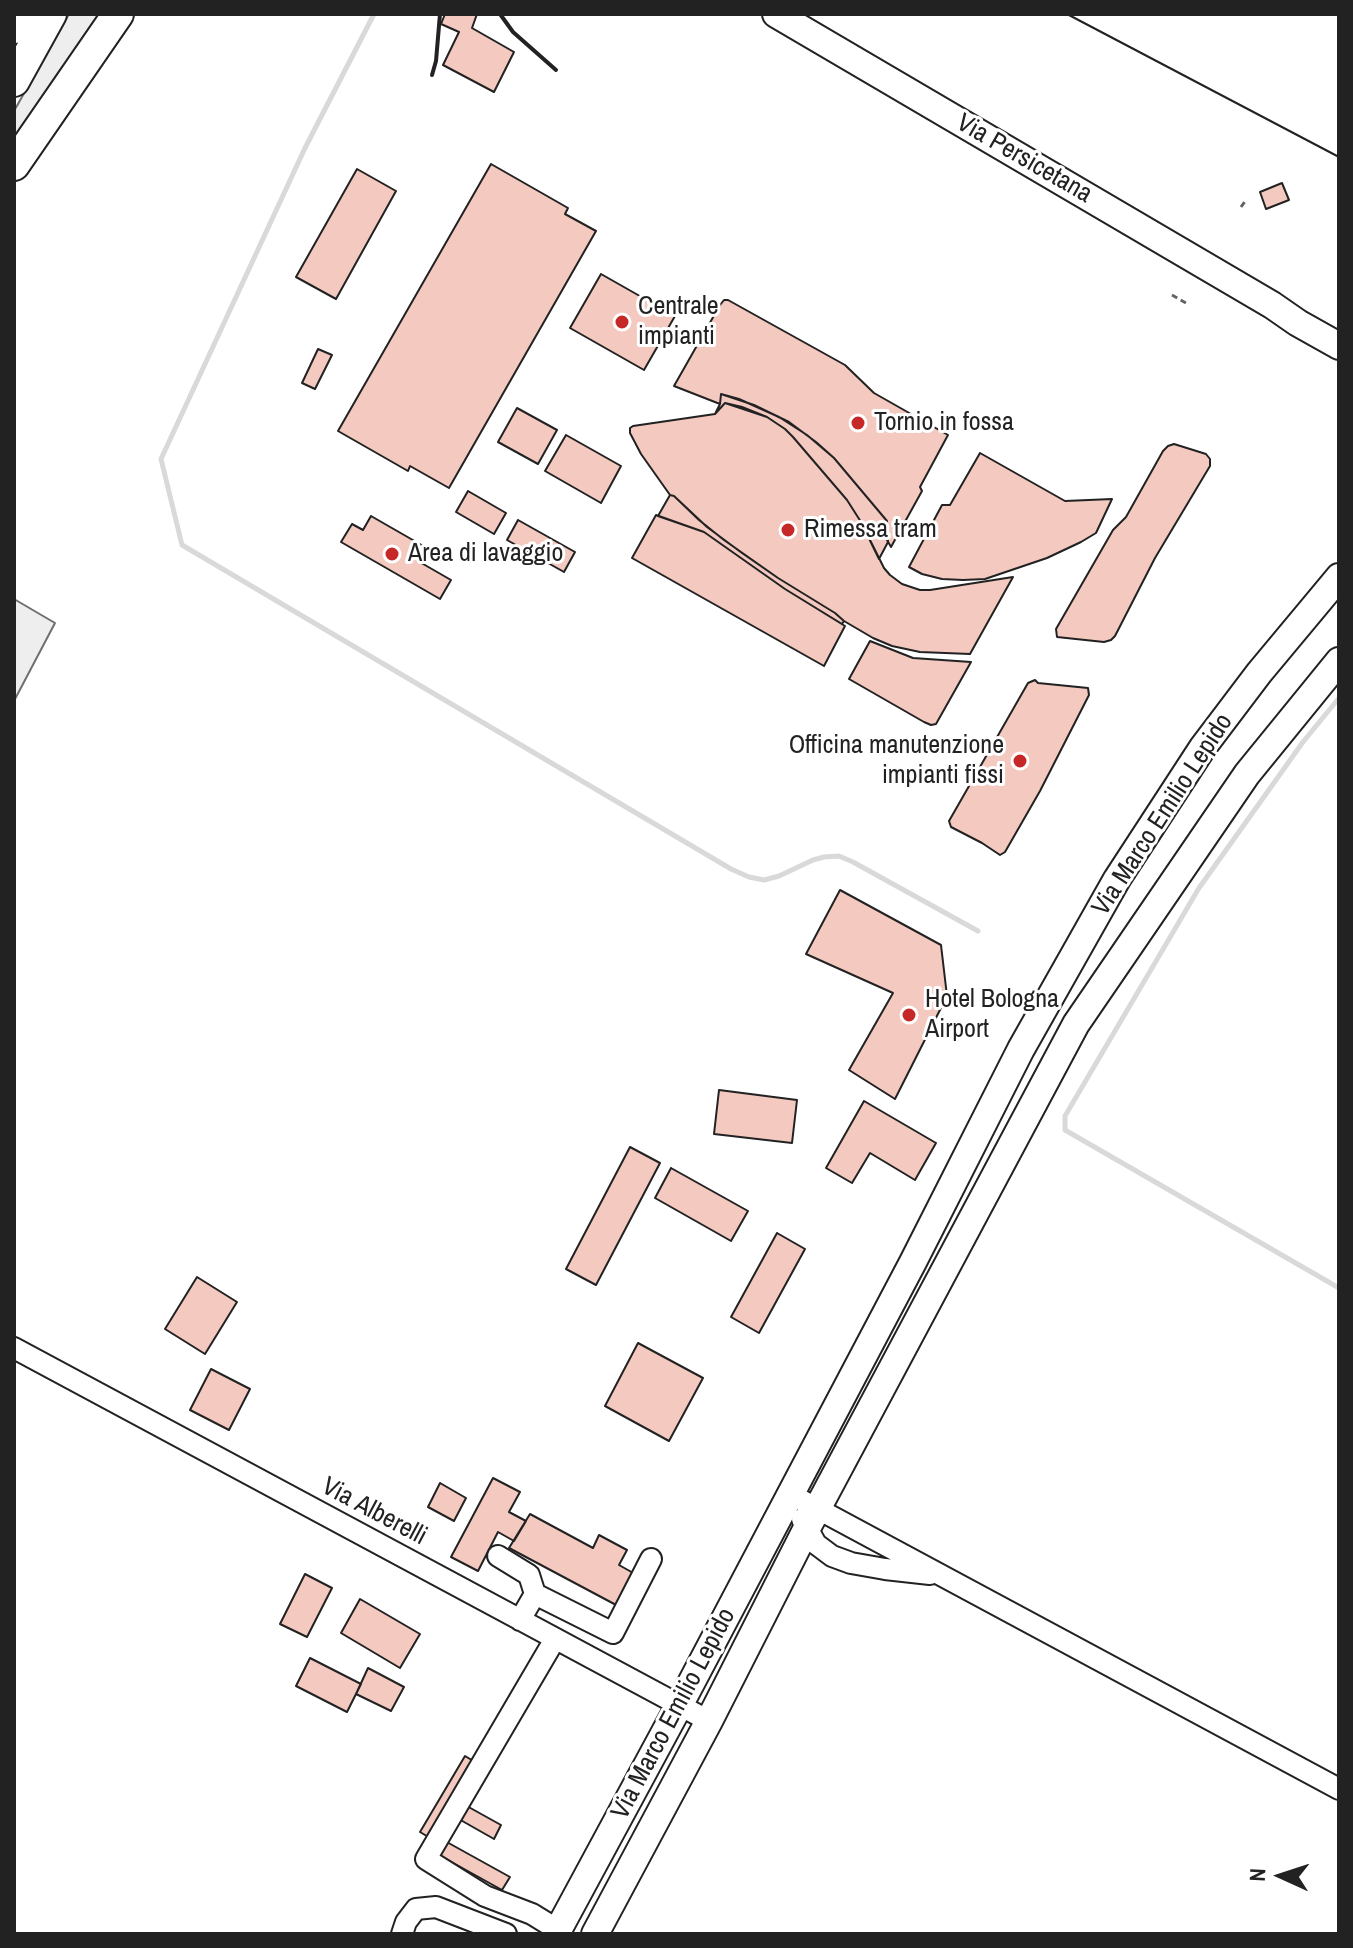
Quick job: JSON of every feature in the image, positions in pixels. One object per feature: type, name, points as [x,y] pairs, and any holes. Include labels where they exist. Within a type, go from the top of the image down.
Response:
[{"type":"highway","points":[[14,28],[22,14]]},
{"type":"highway","points":[[14,81],[51,14]]},
{"type":"highway","points":[[14,165],[118,14]]},
{"type":"main road","name":"Via Persicetana","points":[[776,14],[1339,346]]},
{"type":"main road","name":"Via Persicetana","points":[[1272,305],[1339,334]]},
{"type":"main road","name":"Via Marco Emilio Lepido","points":[[557,1932],[679,1706],[1012,1069],[1117,879],[1203,747],[1259,673],[1339,577]]},
{"type":"main road","name":"Via Marco Emilio Lepido","points":[[595,1934],[709,1721],[812,1518],[1076,1024],[1247,774],[1339,661]]},
{"type":"street","points":[[1012,1069],[1044,1085]]},
{"type":"street","name":"Via Alberelli","points":[[14,1348],[709,1721]]},
{"type":"street","points":[[790,1494],[812,1518],[941,1575],[1339,1789]]},
{"type":"street","points":[[812,1518],[816,1544],[840,1559],[885,1569],[941,1575]]},
{"type":"street","points":[[498,1556],[529,1575],[535,1594],[613,1633],[651,1559]]},
{"type":"street","points":[[520,1620],[535,1594]]},
{"type":"street","points":[[555,1639],[426,1859],[485,1896],[532,1914],[557,1932]]},
{"type":"street","points":[[485,1896],[486,1926]]},
{"type":"street","points":[[402,1934],[416,1909],[436,1907],[506,1934]]},
{"type":"path","points":[[1241,207],[1246,200]]},
{"type":"path","points":[[1172,295],[1186,303]]},
{"type":"path","points":[[1339,400],[1339,409]]},
{"type":"shaded area","points":[[69,14],[102,14],[14,144],[14,111]]},
{"type":"shaded area","points":[[14,599],[55,623],[14,701]]},
{"type":"building","points":[[445,14],[477,14],[472,28],[514,52],[494,92],[443,65],[459,32],[441,24]]},
{"type":"building","points":[[491,164],[568,208],[565,214],[596,231],[449,488],[410,466],[408,471],[338,431]]},
{"type":"building","points":[[357,169],[396,191],[336,299],[296,277]]},
{"type":"building","points":[[1282,183],[1289,200],[1266,209],[1260,192]]},
{"type":"building","name":"Centrale impianti","points":[[601,274],[675,316],[644,370],[570,328]]},
{"type":"building","name":"Tornio in fossa","points":[[728,300],[845,365],[874,393],[948,435],[891,547],[887,540],[887,521],[834,458],[807,435],[779,417],[739,399],[721,394],[720,404],[674,386],[720,305]]},
{"type":"building","points":[[318,349],[332,355],[315,389],[302,383]]},
{"type":"building","points":[[721,394],[789,422],[834,458],[887,521],[888,542],[879,559],[847,500],[793,437],[767,417],[742,407],[725,403],[715,414]]},
{"type":"building","name":"Rimessa tram","points":[[725,403],[767,417],[793,437],[847,500],[884,568],[902,584],[930,590],[1013,577],[970,654],[920,652],[873,638],[742,553],[670,495],[641,454],[630,428],[715,414]]},
{"type":"building","points":[[517,408],[557,430],[538,464],[498,442]]},
{"type":"building","points":[[566,435],[621,466],[601,503],[545,471]]},
{"type":"building","points":[[1174,444],[1206,454],[1210,466],[1155,558],[1115,636],[1104,642],[1057,637],[1056,629],[1113,530],[1126,517],[1163,451]]},
{"type":"building","points":[[980,453],[1065,501],[1112,499],[1096,533],[1047,558],[985,579],[942,579],[909,567],[942,505],[950,505]]},
{"type":"building","points":[[468,491],[506,513],[494,534],[456,512]]},
{"type":"building","points":[[670,495],[724,540],[835,613],[844,621],[842,624],[785,589],[704,532],[658,516]]},
{"type":"building","points":[[656,515],[704,532],[785,589],[845,626],[824,666],[632,558]]},
{"type":"building","name":"Area di lavaggio","points":[[371,516],[425,547],[418,561],[451,580],[440,599],[341,542],[352,524],[363,530]]},
{"type":"building","points":[[518,520],[575,552],[564,572],[507,540]]},
{"type":"building","points":[[870,641],[913,658],[971,662],[936,724],[924,722],[849,679]]},
{"type":"building","name":"Officina manutenzione impianti fissi","points":[[1035,680],[1038,683],[1088,688],[1089,695],[1040,791],[1005,852],[1000,855],[951,827],[949,821],[1028,683]]},
{"type":"building","points":[[840,890],[941,945],[947,996],[895,1099],[849,1070],[893,993],[806,954]]},
{"type":"building","points":[[719,1090],[797,1100],[792,1143],[714,1134]]},
{"type":"building","points":[[864,1101],[936,1143],[915,1180],[870,1153],[852,1183],[826,1168]]},
{"type":"building","points":[[630,1147],[660,1163],[596,1285],[566,1269]]},
{"type":"building","points":[[671,1168],[748,1211],[731,1241],[655,1198]]},
{"type":"building","points":[[777,1233],[805,1249],[759,1333],[731,1317]]},
{"type":"building","points":[[197,1277],[237,1302],[205,1354],[165,1329]]},
{"type":"building","points":[[638,1343],[703,1378],[669,1441],[605,1406]]},
{"type":"building","points":[[211,1369],[250,1389],[229,1430],[190,1410]]},
{"type":"building","points":[[493,1478],[520,1492],[509,1512],[526,1521],[514,1541],[498,1532],[478,1571],[451,1557]]},
{"type":"building","points":[[440,1483],[466,1498],[454,1521],[428,1507]]},
{"type":"building","points":[[530,1514],[593,1548],[599,1535],[627,1550],[619,1565],[635,1574],[618,1606],[509,1548]]},
{"type":"building","points":[[305,1574],[332,1588],[307,1637],[280,1624]]},
{"type":"building","points":[[360,1599],[420,1634],[400,1668],[341,1633]]},
{"type":"building","points":[[310,1658],[361,1684],[347,1712],[296,1686]]},
{"type":"building","points":[[368,1668],[404,1687],[391,1711],[356,1694]]},
{"type":"building","points":[[465,1756],[475,1762],[430,1838],[420,1832]]},
{"type":"building","points":[[465,1805],[501,1825],[494,1839],[457,1818]]},
{"type":"building","points":[[445,1841],[510,1877],[502,1890],[437,1854]]},
{"type":"waterway","points":[[374,14],[305,148],[161,459],[182,545],[731,869],[764,880],[813,860],[839,856],[978,931]]},
{"type":"waterway","points":[[1339,698],[1303,742],[1199,888],[1065,1116],[1065,1130],[1339,1288]]},
{"type":"tram line","points":[[1067,14],[1339,157]]},
{"type":"wall","points":[[432,75],[440,14]]},
{"type":"wall","points":[[500,14],[513,32],[556,70]]},
{"type":"place","name":"Centrale impianti","points":[[622,322]]},
{"type":"place","name":"Tornio in fossa","points":[[858,423]]},
{"type":"place","name":"Rimessa tram","points":[[788,530]]},
{"type":"place","name":"Area di lavaggio","points":[[392,554]]},
{"type":"place","name":"Officina manutenzione impianti fissi","points":[[1020,761]]},
{"type":"place","name":"Hotel Bologna Airport","points":[[909,1015]]}]
